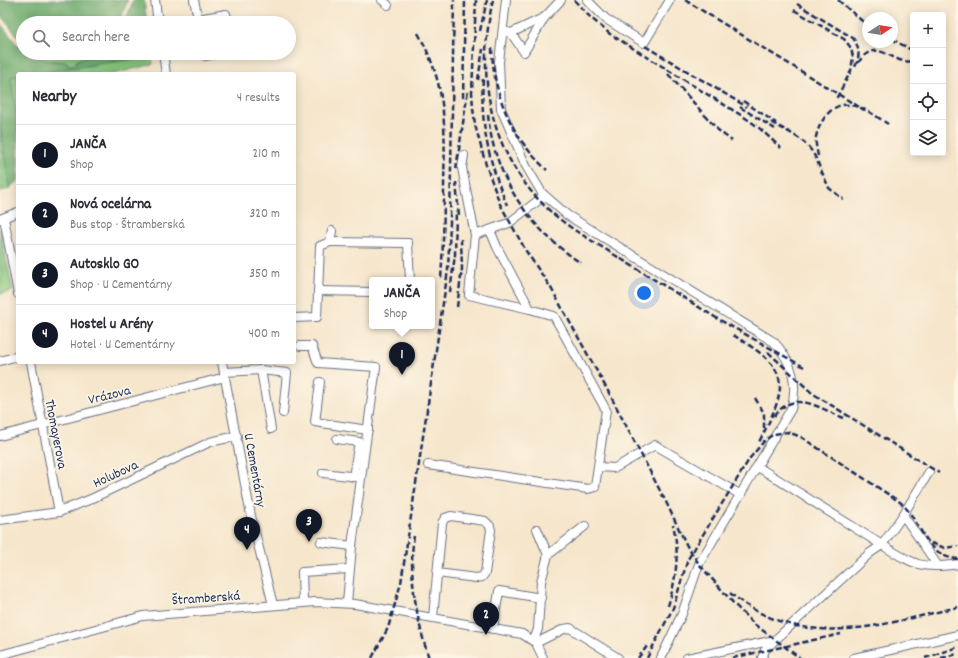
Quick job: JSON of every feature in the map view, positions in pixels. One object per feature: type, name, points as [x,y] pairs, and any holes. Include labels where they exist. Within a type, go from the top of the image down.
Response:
[{"type":"street","points":[[155,0],[157,16]]},
{"type":"street","points":[[194,0],[197,16]]},
{"type":"street","points":[[506,0],[499,62],[501,109],[526,166],[544,196],[567,215],[768,339],[783,352],[795,383],[793,402],[778,432],[699,564],[684,609],[662,658]]},
{"type":"street","points":[[511,33],[524,52],[545,17],[561,0]]},
{"type":"street","points":[[587,0],[606,19],[644,43],[670,0]]},
{"type":"street","points":[[218,16],[226,14],[226,16]]},
{"type":"street","points":[[503,31],[511,33],[545,17]]},
{"type":"street","points":[[164,60],[166,72]]},
{"type":"street","points":[[428,465],[588,489],[595,487],[606,410],[554,316],[469,295],[475,235],[462,168],[464,155]]},
{"type":"street","points":[[475,235],[509,223],[544,196]]},
{"type":"street","points":[[16,213],[2,218],[16,280]]},
{"type":"street","points":[[490,230],[497,247],[530,309]]},
{"type":"street","points":[[330,242],[332,231]]},
{"type":"street","points":[[296,318],[317,317],[320,246],[330,242],[408,243],[410,277]]},
{"type":"street","points":[[318,290],[369,292]]},
{"type":"street","points":[[300,346],[312,346],[318,363],[376,367],[368,430],[357,477]]},
{"type":"street","points":[[0,361],[16,357]]},
{"type":"street","name":"Thomayerova","points":[[31,364],[59,512]]},
{"type":"street","name":"U Cementárny","points":[[222,364],[254,530],[273,605]]},
{"type":"street","points":[[261,370],[271,429]]},
{"type":"street","name":"Vrázova","points":[[0,436],[225,375],[261,370],[287,373],[283,413]]},
{"type":"street","points":[[320,382],[315,422],[368,430]]},
{"type":"street","name":"Holubova","points":[[0,520],[59,512],[210,442],[237,436]]},
{"type":"street","points":[[337,438],[359,442],[347,603]]},
{"type":"street","points":[[598,467],[615,468],[655,445],[741,495]]},
{"type":"street","points":[[758,467],[914,564],[927,567],[958,564]]},
{"type":"street","points":[[762,658],[765,650],[775,640],[870,553],[882,545],[903,515],[929,472]]},
{"type":"street","points":[[323,473],[357,477]]},
{"type":"street","points":[[903,515],[938,566]]},
{"type":"street","points":[[433,617],[437,573],[442,523],[445,518],[451,516],[485,521],[490,526],[491,530],[485,573],[482,577],[476,578],[437,573]]},
{"type":"street","points":[[543,658],[535,642],[538,629],[541,582],[548,555],[584,526]]},
{"type":"street","points":[[537,529],[548,555]]},
{"type":"street","points":[[321,542],[352,546]]},
{"type":"street","points":[[303,603],[302,572],[349,569]]},
{"type":"street","points":[[493,629],[499,592],[541,598]]},
{"type":"street","name":"Štramberská","points":[[0,655],[143,616],[303,603],[347,603],[433,617],[522,634],[535,642]]},
{"type":"street","points":[[535,642],[564,629],[570,628],[618,658]]},
{"type":"street","points":[[854,658],[958,635]]},
{"type":"street","points":[[686,658],[775,640]]},
{"type":"green space","points":[[0,0],[128,0],[122,16],[16,16],[16,34],[1,16]]},
{"type":"green space","points":[[133,0],[144,0],[146,16],[127,16]]},
{"type":"green space","points":[[0,23],[16,43],[16,60],[47,60],[67,62],[68,65],[77,64],[76,61],[78,60],[125,60],[45,72],[16,72],[16,76],[11,77],[16,113],[16,183],[9,188],[0,124]]},
{"type":"green space","points":[[44,60],[79,60],[77,61],[77,64],[67,65],[67,62]]},
{"type":"green space","points":[[125,60],[152,60],[153,64],[121,72],[45,72]]},
{"type":"green space","points":[[16,76],[16,111],[11,77]]},
{"type":"green space","points":[[0,124],[10,189],[0,191]]},
{"type":"green space","points":[[0,228],[13,291],[0,294]]},
{"type":"railway","points":[[372,658],[388,628],[401,583],[448,270],[454,0]]},
{"type":"railway","points":[[463,98],[465,0]]},
{"type":"railway","points":[[476,0],[472,92],[473,108],[475,125],[486,165],[500,204],[526,251],[551,288],[609,393],[667,504],[687,546],[699,564],[754,624],[800,658]]},
{"type":"railway","points":[[480,31],[487,0]]},
{"type":"railway","points":[[493,0],[487,34],[486,67],[489,99],[497,130],[509,159],[527,186],[549,210],[576,231],[718,319],[804,367]]},
{"type":"railway","points":[[574,0],[590,17],[610,34],[744,117],[757,126],[781,148]]},
{"type":"railway","points":[[685,0],[864,110]]},
{"type":"railway","points":[[838,0],[862,21]]},
{"type":"railway","points":[[797,4],[853,38],[857,45],[858,52],[858,60],[855,67]]},
{"type":"railway","points":[[794,10],[844,39],[851,48],[853,57],[851,71],[836,99]]},
{"type":"railway","points":[[418,33],[435,72],[443,108],[445,146],[441,279]]},
{"type":"railway","points":[[898,42],[910,49]]},
{"type":"railway","points":[[645,46],[747,107]]},
{"type":"railway","points":[[492,48],[496,82],[507,115],[514,130],[524,144],[547,170]]},
{"type":"railway","points":[[478,80],[483,49]]},
{"type":"railway","points":[[858,63],[865,55],[872,51],[878,51],[898,59],[910,61]]},
{"type":"railway","points":[[668,74],[718,130],[732,141]]},
{"type":"railway","points":[[483,79],[482,96],[487,143],[495,174],[507,205]]},
{"type":"railway","points":[[456,169],[468,90]]},
{"type":"railway","points":[[743,101],[776,123]]},
{"type":"railway","points":[[818,156],[816,137],[820,125],[827,114],[837,107],[843,105],[859,107],[870,112],[888,124]]},
{"type":"railway","points":[[740,107],[775,129]]},
{"type":"railway","points":[[488,115],[498,160],[506,180],[517,200],[530,218],[545,234],[581,263]]},
{"type":"railway","points":[[771,122],[797,137],[809,147],[822,174]]},
{"type":"railway","points":[[821,170],[829,188],[843,199]]},
{"type":"railway","points":[[456,182],[459,216]]},
{"type":"railway","points":[[450,292],[455,255],[456,211]]},
{"type":"railway","points":[[457,307],[462,269],[461,239]]},
{"type":"railway","points":[[733,335],[766,358],[775,369],[779,380],[780,392],[776,406],[759,442]]},
{"type":"railway","points":[[768,352],[812,393],[939,473]]},
{"type":"railway","points":[[755,398],[764,413],[764,428]]},
{"type":"railway","points":[[774,416],[782,408],[791,403],[799,402],[817,406],[844,418]]},
{"type":"railway","points":[[647,658],[673,608],[688,559],[750,458],[765,440],[774,434],[788,432],[801,437],[900,502],[913,518],[924,536],[938,552],[947,557],[958,559]]},
{"type":"railway","points":[[668,606],[675,576],[677,556],[673,525]]},
{"type":"railway","points":[[414,536],[412,550],[413,582],[417,614],[429,658]]},
{"type":"railway","points":[[931,543],[945,548],[958,546]]},
{"type":"railway","points":[[730,593],[757,611],[785,623],[812,628],[841,629],[869,626],[958,607]]},
{"type":"railway","points":[[732,658],[841,634]]},
{"type":"railway","points":[[638,658],[648,645]]},
{"type":"railway","points":[[925,658],[958,647]]},
{"type":"railway","points":[[941,658],[958,654]]},
{"type":"place","name":"JANČA","points":[[402,375]]},
{"type":"place","name":"Autosklo GO","points":[[309,542]]},
{"type":"place","name":"Hostel u Arény","points":[[247,550]]},
{"type":"place","name":"Nová ocelárna","points":[[486,635]]}]
